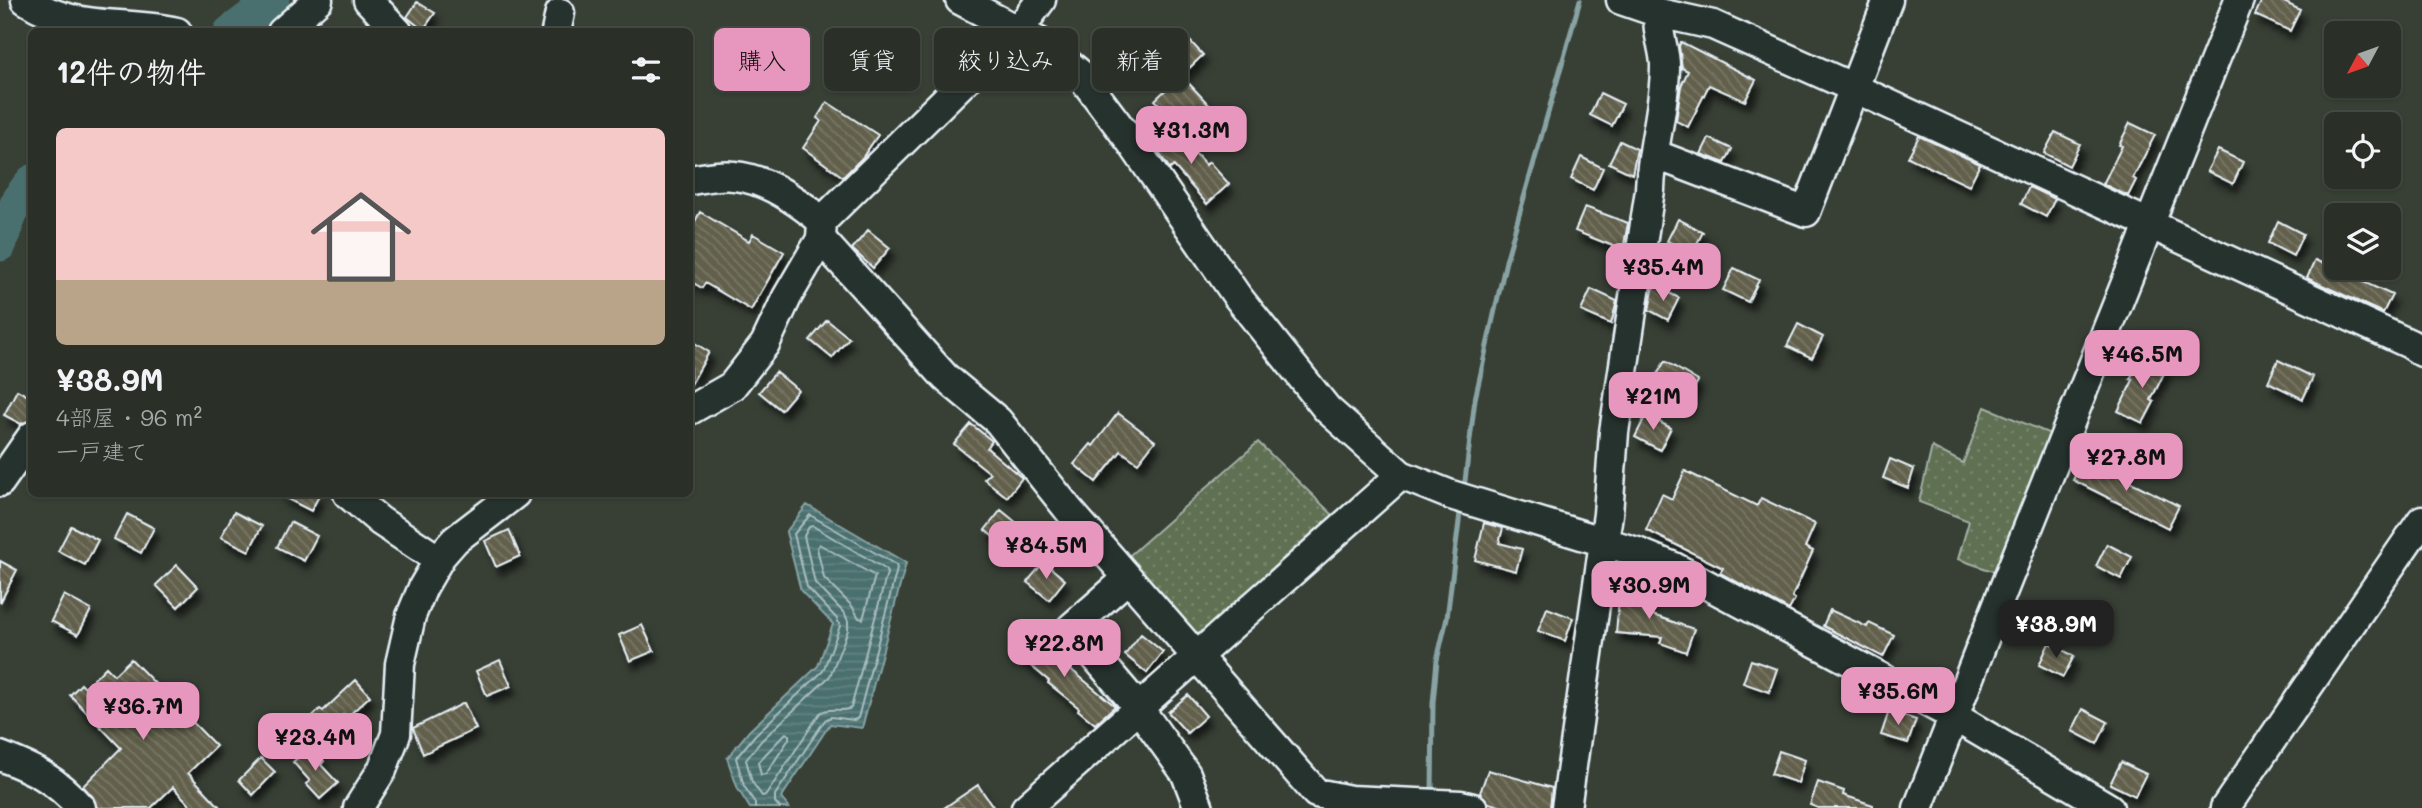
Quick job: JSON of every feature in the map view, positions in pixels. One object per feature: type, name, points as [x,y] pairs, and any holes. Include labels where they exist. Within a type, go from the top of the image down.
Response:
[{"type":"street","points":[[26,0],[80,23],[162,28]]},
{"type":"street","points":[[286,28],[318,0]]},
{"type":"street","points":[[368,0],[394,28]]},
{"type":"street","points":[[960,0],[1010,28]]},
{"type":"street","points":[[1020,28],[1041,0]]},
{"type":"street","points":[[1621,0],[1659,13],[1713,25],[2410,344],[2422,352]]},
{"type":"street","points":[[1654,154],[1806,212],[1888,0]]},
{"type":"street","points":[[1918,808],[2239,0]]},
{"type":"street","points":[[1566,808],[1608,514],[1615,432],[1665,65],[1657,26],[1659,13]]},
{"type":"street","points":[[1078,72],[1131,142],[1237,296],[1327,409],[1401,475],[1463,499],[1637,552],[1674,567],[1955,717],[2093,804]]},
{"type":"street","points":[[693,408],[732,386],[765,344],[821,230],[956,91]]},
{"type":"street","points":[[693,180],[735,176],[759,183],[808,209],[821,230],[944,377],[998,422],[1068,509],[1316,793],[1345,804],[1421,802],[1462,806]]},
{"type":"street","points":[[0,482],[28,442]]},
{"type":"street","points":[[1026,808],[1401,475]]},
{"type":"street","points":[[352,497],[380,521],[439,560]]},
{"type":"street","points":[[358,808],[382,770],[396,734],[400,664],[411,616],[423,587],[439,560],[456,540],[511,497]]},
{"type":"street","points":[[2225,808],[2422,520]]},
{"type":"street","points":[[1128,578],[1071,628],[1138,707],[1186,774],[1198,808]]},
{"type":"street","points":[[0,756],[28,766],[61,786],[81,808]]},
{"type":"green space","points":[[1985,407],[2053,435],[2001,574],[1958,559],[1969,521],[1919,502],[1932,447],[1963,463]]},
{"type":"green space","points":[[1258,442],[1342,524],[1193,641],[1122,562]]},
{"type":"water","points":[[807,505],[906,563],[862,728],[830,724],[781,798],[789,808],[750,808],[738,789],[727,758],[749,731],[818,666],[833,624],[801,591],[786,532]]},
{"type":"building","points":[[2262,0],[2280,0],[2300,10],[2290,31],[2255,15]]},
{"type":"building","points":[[417,2],[435,13],[424,28],[407,17]]},
{"type":"building","points":[[1188,41],[1203,55],[1188,69]]},
{"type":"building","points":[[1681,42],[1756,80],[1745,101],[1709,85],[1688,127],[1676,121],[1681,86],[1688,71],[1682,68],[1679,46]]},
{"type":"building","points":[[1188,82],[1211,107],[1185,132],[1155,100],[1164,91],[1188,91]]},
{"type":"building","points":[[1600,93],[1623,104],[1612,126],[1590,115]]},
{"type":"building","points":[[827,102],[878,135],[862,158],[843,177],[803,148],[821,121],[817,118]]},
{"type":"building","points":[[2130,123],[2155,135],[2133,178],[2136,180],[2128,196],[2103,184]]},
{"type":"building","points":[[1172,128],[1206,165],[1209,162],[1229,184],[1207,204],[1174,166],[1170,169],[1153,144]]},
{"type":"building","points":[[2055,132],[2080,144],[2069,166],[2044,153]]},
{"type":"building","points":[[1919,136],[1980,164],[1969,186],[1908,157]]},
{"type":"building","points":[[1709,138],[1732,149],[1725,163],[1701,154]]},
{"type":"building","points":[[1620,141],[1637,149],[1632,174],[1609,163]]},
{"type":"building","points":[[2218,150],[2243,162],[2233,184],[2207,171]]},
{"type":"building","points":[[1581,157],[1603,168],[1593,190],[1571,179]]},
{"type":"building","points":[[2029,187],[2055,199],[2046,217],[2021,204]]},
{"type":"building","points":[[1585,207],[1628,223],[1623,250],[1575,231]]},
{"type":"building","points":[[700,212],[749,241],[753,234],[784,252],[751,310],[705,283],[702,288],[693,283],[693,225]]},
{"type":"building","points":[[1678,219],[1703,232],[1692,253],[1667,241]]},
{"type":"building","points":[[2278,221],[2303,234],[2293,256],[2268,243]]},
{"type":"building","points":[[868,230],[890,248],[873,268],[852,249]]},
{"type":"building","points":[[2315,260],[2324,264],[2324,280],[2359,280],[2392,295],[2383,313],[2307,278]]},
{"type":"building","points":[[1734,268],[1759,280],[1748,302],[1723,290]]},
{"type":"building","points":[[1654,285],[1679,298],[1668,320],[1649,310]]},
{"type":"building","points":[[1591,289],[1617,301],[1611,324],[1581,311]]},
{"type":"building","points":[[827,320],[849,338],[832,358],[810,340]]},
{"type":"building","points":[[1798,324],[1823,337],[1812,358],[1787,346]]},
{"type":"building","points":[[693,342],[709,352],[693,381]]},
{"type":"building","points":[[2141,357],[2166,369],[2143,423],[2118,411]]},
{"type":"building","points":[[2278,360],[2313,377],[2303,399],[2268,382]]},
{"type":"building","points":[[1665,361],[1698,381],[1687,400],[1687,406],[1651,385]]},
{"type":"building","points":[[776,372],[798,390],[781,410],[759,392]]},
{"type":"building","points":[[17,390],[28,396],[28,421],[21,424],[4,415]]},
{"type":"building","points":[[1118,413],[1155,441],[1138,463],[1121,451],[1096,482],[1074,464],[1091,444],[1093,446]]},
{"type":"building","points":[[1646,415],[1671,428],[1660,450],[1635,437]]},
{"type":"building","points":[[971,424],[992,441],[987,448],[1022,478],[1007,497],[984,479],[990,473],[954,444]]},
{"type":"building","points":[[2083,458],[2179,506],[2168,528],[2073,480]]},
{"type":"building","points":[[1890,459],[1914,469],[1908,488],[1883,478]]},
{"type":"building","points":[[1685,471],[1757,506],[1761,498],[1815,524],[1805,547],[1813,551],[1792,597],[1795,599],[1789,610],[1720,573],[1723,568],[1646,530],[1662,494],[1672,499]]},
{"type":"building","points":[[284,497],[318,497],[311,511]]},
{"type":"building","points":[[1001,510],[1023,528],[1007,548],[985,530]]},
{"type":"building","points":[[234,512],[262,526],[249,551],[221,537]]},
{"type":"building","points":[[127,514],[154,528],[141,553],[114,539]]},
{"type":"building","points":[[290,522],[317,536],[304,561],[277,547]]},
{"type":"building","points":[[1484,523],[1503,528],[1499,543],[1522,549],[1516,571],[1475,560]]},
{"type":"building","points":[[71,526],[98,540],[85,565],[58,551]]},
{"type":"building","points":[[509,530],[520,556],[496,567],[485,541]]},
{"type":"building","points":[[2107,544],[2132,557],[2121,579],[2096,566]]},
{"type":"building","points":[[0,561],[17,570],[0,603]]},
{"type":"building","points":[[1044,562],[1065,580],[1049,600],[1027,582]]},
{"type":"building","points":[[177,565],[198,587],[178,607],[156,585]]},
{"type":"building","points":[[1620,587],[1649,590],[1647,613],[1694,629],[1686,652],[1660,643],[1662,637],[1616,633]]},
{"type":"building","points":[[64,595],[91,610],[78,635],[51,621]]},
{"type":"building","points":[[1547,608],[1573,618],[1565,641],[1538,631]]},
{"type":"building","points":[[1830,610],[1867,627],[1869,623],[1894,635],[1883,657],[1823,626]]},
{"type":"building","points":[[642,625],[654,651],[630,661],[619,635]]},
{"type":"building","points":[[1031,632],[1052,649],[1050,652],[1115,706],[1095,724],[1014,652]]},
{"type":"building","points":[[1141,634],[1163,652],[1147,673],[1125,655]]},
{"type":"building","points":[[2049,643],[2074,656],[2063,677],[2039,665]]},
{"type":"building","points":[[131,659],[216,746],[188,773],[221,808],[193,808],[173,787],[151,808],[97,808],[93,797],[83,786],[121,748],[70,695],[81,684],[85,688],[106,667],[114,675]]},
{"type":"building","points":[[500,660],[511,686],[487,696],[476,671]]},
{"type":"building","points":[[1751,660],[1777,669],[1769,692],[1743,683]]},
{"type":"building","points":[[356,680],[370,696],[346,718],[343,715],[317,740],[303,725],[320,709],[323,711]]},
{"type":"building","points":[[1188,695],[1206,716],[1187,733],[1168,712]]},
{"type":"building","points":[[464,703],[476,729],[423,754],[413,728]]},
{"type":"building","points":[[2083,709],[2108,722],[2097,744],[2072,731]]},
{"type":"building","points":[[1889,711],[1916,720],[1908,743],[1881,735]]},
{"type":"building","points":[[310,746],[324,761],[321,765],[338,783],[320,799],[306,784],[310,781],[293,762]]},
{"type":"building","points":[[1779,751],[1805,760],[1798,783],[1771,774]]},
{"type":"building","points":[[261,758],[275,772],[253,795],[239,780]]},
{"type":"building","points":[[2121,762],[2146,774],[2135,796],[2110,784]]},
{"type":"building","points":[[1488,770],[1552,788],[1550,808],[1505,808],[1489,803],[1480,793]]},
{"type":"building","points":[[1818,782],[1844,791],[1843,795],[1873,805],[1873,808],[1818,808],[1810,805]]},
{"type":"building","points":[[978,785],[994,808],[944,808]]},
{"type":"waterway","points":[[235,28],[273,0]]},
{"type":"waterway","points":[[1464,489],[1475,399],[1506,261],[1580,0]]},
{"type":"waterway","points":[[0,245],[9,219],[28,186]]},
{"type":"waterway","points":[[1432,794],[1433,703],[1437,660],[1447,618],[1461,505]]}]
